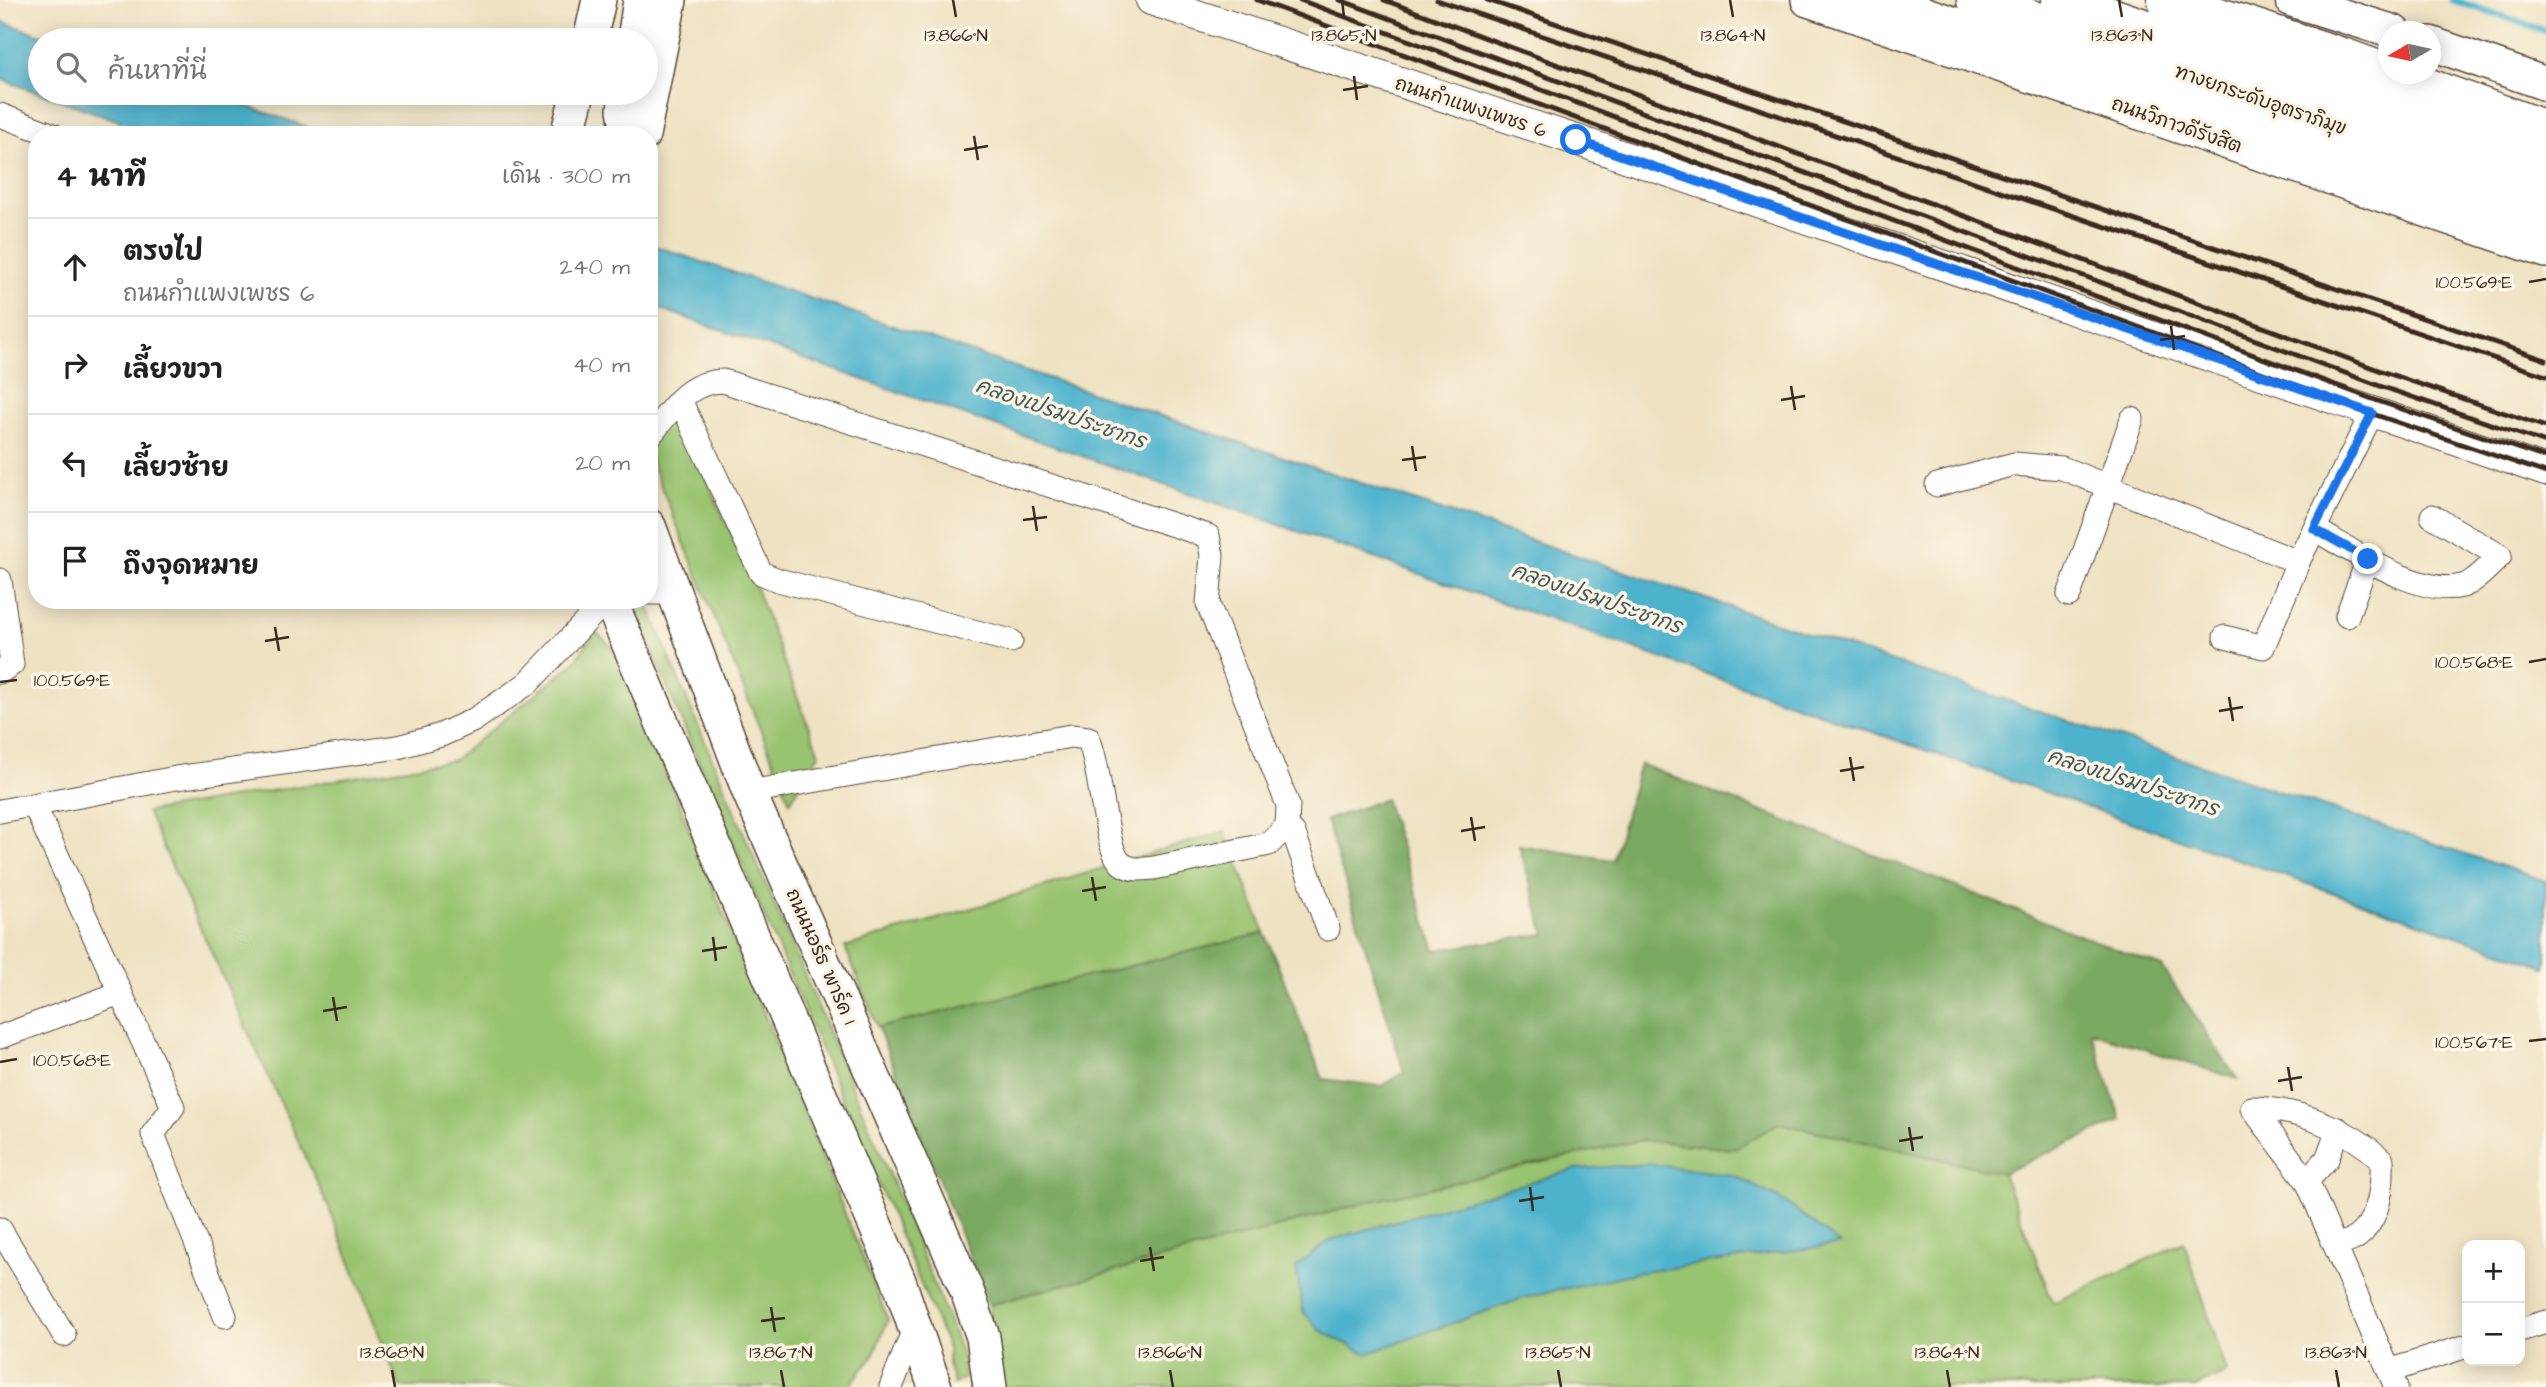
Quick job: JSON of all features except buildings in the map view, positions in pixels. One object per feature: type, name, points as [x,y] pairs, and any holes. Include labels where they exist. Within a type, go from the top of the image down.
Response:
[{"type":"highway","name":"ถนนวิภาวดีรังสิต","points":[[1876,0],[2546,226]]},
{"type":"highway","name":"ทางยกระดับอุตราภิมุข","points":[[1976,0],[2546,197]]},
{"type":"highway","name":"ทางยกระดับอุตราภิมุข","points":[[2061,0],[2546,165]]},
{"type":"highway","points":[[2167,0],[2342,57],[2546,130]]},
{"type":"highway","points":[[2230,0],[2342,57]]},
{"type":"highway","points":[[2101,99],[2309,147]]},
{"type":"main road","points":[[584,28],[588,0]]},
{"type":"main road","points":[[593,28],[599,0]]},
{"type":"main road","points":[[636,28],[640,0]]},
{"type":"main road","points":[[658,60],[670,0]]},
{"type":"main road","name":"ถนนวิภาวดีรังสิต","points":[[1808,0],[2546,251]]},
{"type":"main road","points":[[2292,0],[2378,27]]},
{"type":"main road","points":[[2441,47],[2546,84]]},
{"type":"main road","points":[[568,126],[573,105]]},
{"type":"main road","points":[[624,105],[627,126]]},
{"type":"main road","points":[[645,126],[649,105]]},
{"type":"main road","name":"ถนนนอร์ธ พาร์ค 1","points":[[661,593],[967,1292],[984,1337],[987,1385]]},
{"type":"main road","points":[[612,609],[893,1268],[935,1387]]},
{"type":"street","name":"ถนนกำแพงเพชร 6","points":[[1151,0],[1576,140],[2546,471]]},
{"type":"street","points":[[0,115],[29,126]]},
{"type":"street","points":[[658,426],[691,388],[707,382],[723,381],[1202,531],[1208,536],[1212,555],[1208,604],[1288,805],[1287,826],[1269,844],[1136,870],[1123,865],[1111,847],[1095,754],[1088,738],[1071,736],[749,792]]},
{"type":"street","points":[[680,400],[761,573],[778,580],[1011,641]]},
{"type":"street","points":[[2225,637],[2263,647],[2298,562],[2372,413]]},
{"type":"street","points":[[2068,595],[2132,419]]},
{"type":"street","points":[[1937,485],[2014,464],[2062,468],[2298,562]]},
{"type":"street","points":[[2314,529],[2393,573],[2432,586],[2464,586],[2500,556],[2432,516]]},
{"type":"street","points":[[2347,616],[2368,559]]},
{"type":"street","points":[[0,580],[12,664],[0,672]]},
{"type":"street","points":[[0,811],[176,778],[398,747],[441,735],[474,720],[528,683],[599,609]]},
{"type":"street","points":[[34,805],[173,1107],[153,1134],[225,1316]]},
{"type":"street","points":[[1287,826],[1294,834],[1328,929]]},
{"type":"street","points":[[0,1037],[120,993]]},
{"type":"street","points":[[2336,1246],[2357,1238],[2374,1214],[2383,1189],[2382,1160],[2362,1141],[2339,1129],[2268,1108],[2252,1108],[2307,1181],[2393,1379],[2462,1348]]},
{"type":"street","points":[[2307,1181],[2327,1159],[2339,1129]]},
{"type":"street","points":[[0,1229],[64,1335]]},
{"type":"street","points":[[2525,1328],[2546,1322]]},
{"type":"street","points":[[891,1387],[915,1327]]},
{"type":"green space","points":[[658,419],[684,429],[755,586],[819,754],[790,802],[658,479]]},
{"type":"green space","points":[[635,609],[650,609],[885,1164],[961,1352],[964,1378],[954,1384],[948,1365],[948,1348]]},
{"type":"green space","points":[[595,631],[618,653],[888,1320],[872,1358],[848,1387],[400,1387],[328,1206],[147,812],[454,760],[574,663]]},
{"type":"green space","points":[[1640,764],[2162,967],[2237,1079],[2091,1032],[2121,1120],[2003,1173],[1779,1123],[1734,1149],[1641,1140],[1372,1201],[989,1305],[878,1028],[1265,933],[1323,1079],[1381,1086],[1404,1072],[1326,820],[1385,799],[1435,950],[1545,934],[1519,845],[1613,860]]},
{"type":"green space","points":[[1225,831],[1265,933],[878,1028],[845,947]]},
{"type":"green space","points":[[1779,1123],[2003,1173],[2053,1303],[2184,1242],[2227,1372],[2195,1387],[993,1387],[989,1305],[1372,1201],[1641,1140],[1734,1149]]},
{"type":"water","points":[[0,21],[28,30],[28,89],[0,79]]},
{"type":"water","points":[[74,105],[244,105],[305,126],[133,126]]},
{"type":"water","name":"คลองเปรมประชากร","points":[[658,247],[2546,881],[2546,967],[658,308]]},
{"type":"water","points":[[1651,1164],[1733,1175],[1784,1201],[1840,1244],[1635,1273],[1523,1298],[1367,1354],[1321,1331],[1303,1312],[1296,1267],[1330,1240],[1576,1169]]},
{"type":"waterway","points":[[2453,0],[2546,31]]},
{"type":"railway","points":[[1257,0],[2370,413],[2546,473]]},
{"type":"railway","points":[[1300,0],[2375,400],[2546,458]]},
{"type":"railway","points":[[1340,0],[2380,386],[2546,443]]},
{"type":"railway","points":[[1384,0],[2384,372],[2546,427]]},
{"type":"railway","points":[[1437,0],[2546,376]]},
{"type":"railway","points":[[1487,0],[2546,360]]},
{"type":"route","points":[[1576,140],[2372,413],[2314,529],[2368,559]]}]
